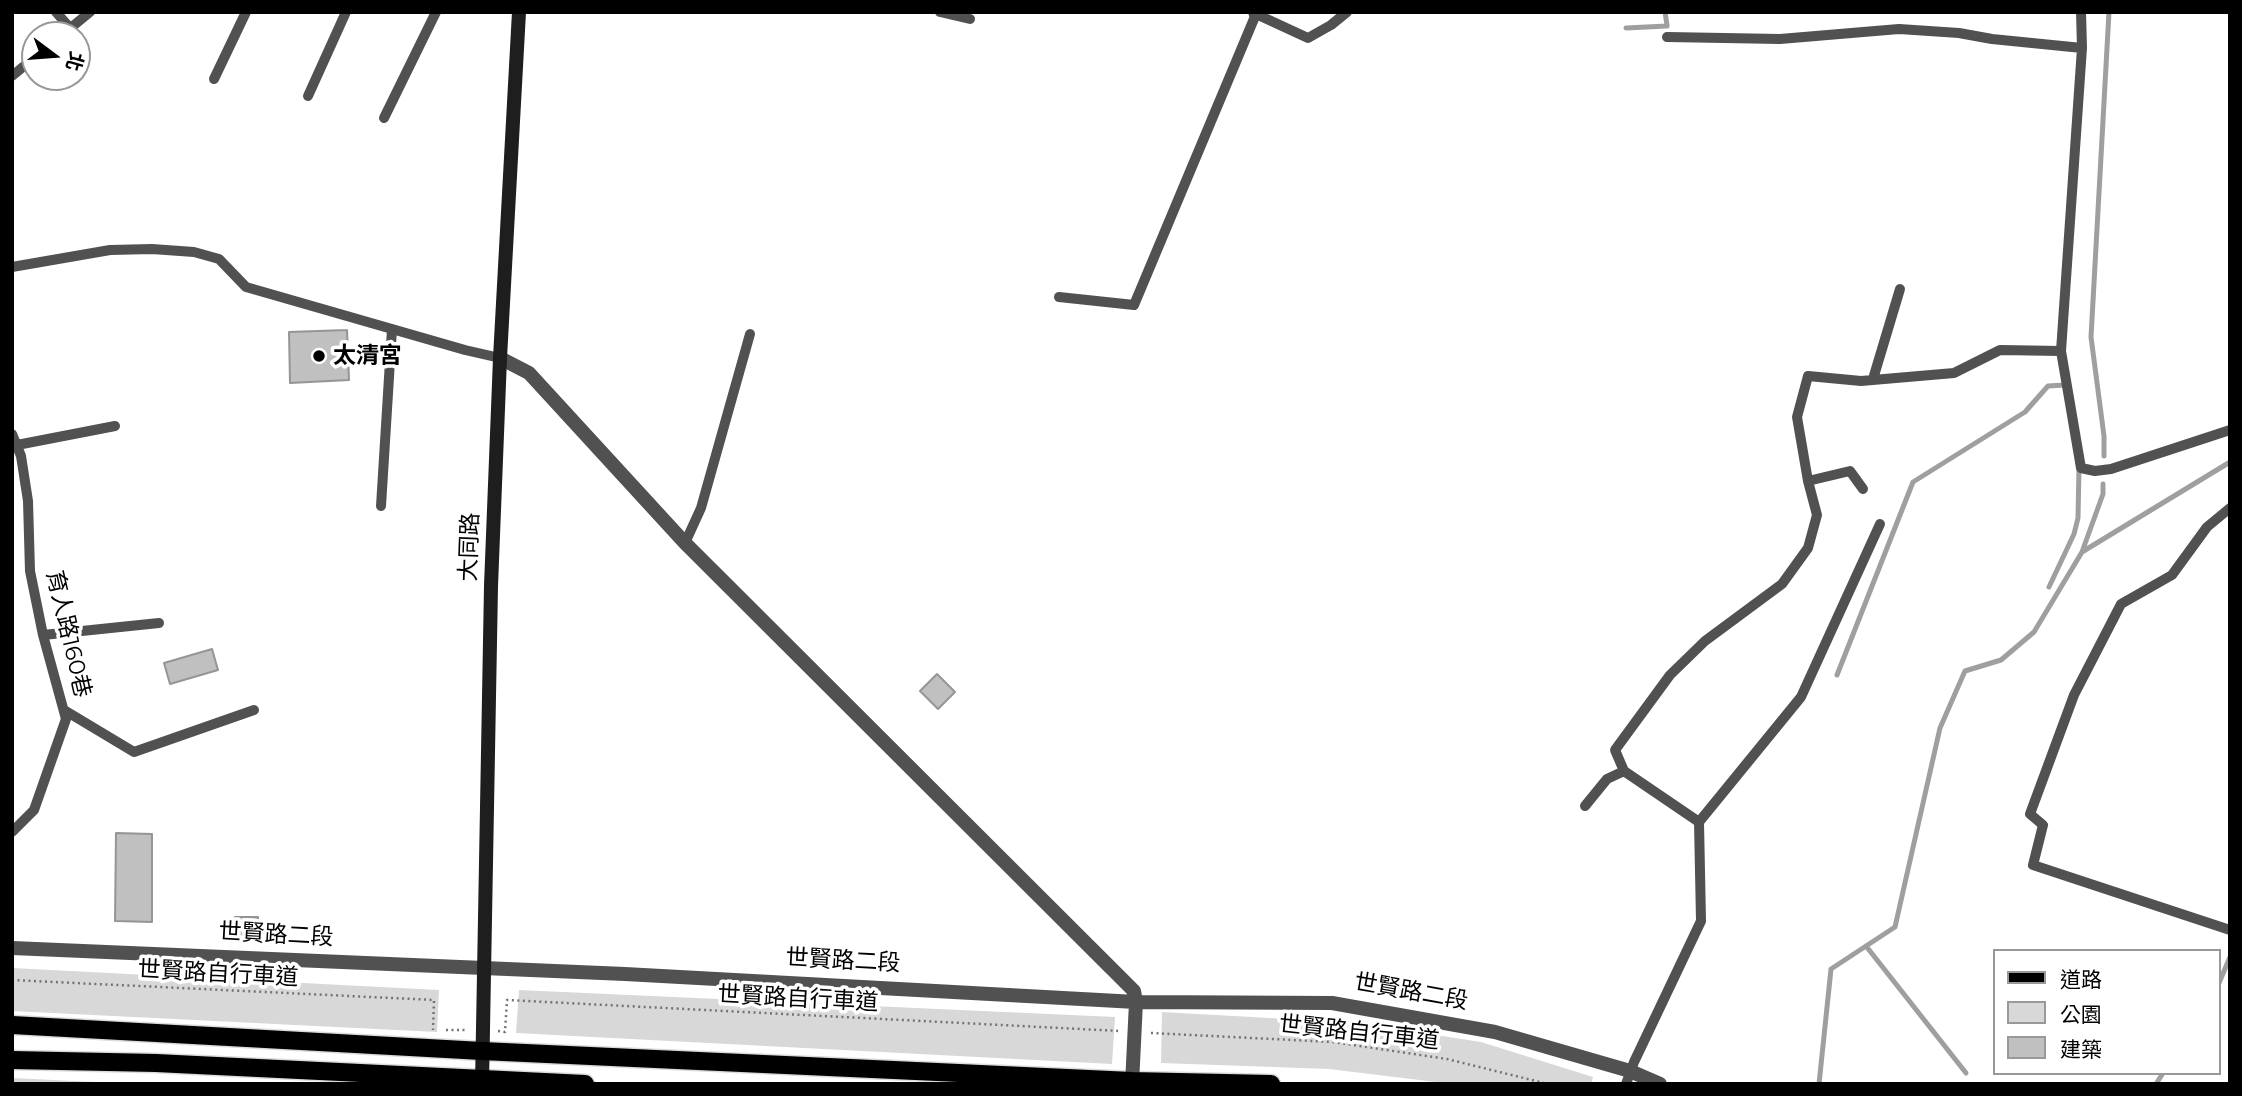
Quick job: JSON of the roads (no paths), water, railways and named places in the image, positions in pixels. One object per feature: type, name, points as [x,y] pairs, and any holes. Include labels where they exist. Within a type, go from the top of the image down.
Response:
[{"type":"main road","points":[[12,1025],[1132,1082],[1271,1084]]},
{"type":"main road","points":[[12,1060],[156,1063],[482,1082],[586,1084]]},
{"type":"street","name":"大同路","points":[[482,1082],[491,586],[500,358],[519,12]]},
{"type":"street","points":[[500,358],[529,373],[685,543],[1134,991],[1136,1002],[1132,1082]]},
{"type":"street","name":"世賢路二段","points":[[12,948],[625,974],[1136,1002],[1332,1003],[1495,1032],[1628,1077],[1660,1084]]},
{"type":"lane","points":[[214,79],[246,12]]},
{"type":"lane","points":[[308,96],[346,12]]},
{"type":"lane","points":[[384,118],[436,12]]},
{"type":"lane","points":[[940,12],[970,19]]},
{"type":"lane","points":[[1059,298],[1134,305],[1256,13],[1308,38],[1347,12]]},
{"type":"lane","points":[[2081,12],[2081,48],[2061,351],[2081,468],[2095,471],[2111,469],[2230,430]]},
{"type":"lane","points":[[1667,37],[1780,39],[1899,29],[1959,33],[2081,48]]},
{"type":"lane","points":[[12,267],[110,250],[152,248],[194,252],[219,259],[246,287],[500,358]]},
{"type":"lane","points":[[1873,379],[1900,289]]},
{"type":"lane","points":[[381,506],[391,329]]},
{"type":"lane","points":[[685,543],[701,508],[750,334]]},
{"type":"lane","points":[[1699,822],[1624,771],[1615,750],[1670,675],[1705,640],[1782,584],[1808,548],[1818,515],[1808,481],[1797,417],[1808,376],[1861,381],[1954,373],[2000,350],[2061,351]]},
{"type":"lane","points":[[14,440],[115,426]]},
{"type":"lane","name":"育人路160巷","points":[[12,832],[34,810],[66,719],[43,635],[30,571],[28,501],[21,456],[14,440]]},
{"type":"lane","points":[[1808,481],[1850,471],[1863,489]]},
{"type":"lane","points":[[2230,508],[2207,527],[2172,575],[2121,604],[2074,695],[2030,814],[2043,825],[2033,865],[2230,930]]},
{"type":"lane","points":[[1628,1077],[1701,921],[1699,822],[1801,697],[1880,524]]},
{"type":"lane","points":[[43,635],[159,623]]},
{"type":"lane","points":[[64,710],[134,752],[254,710]]},
{"type":"lane","points":[[1585,806],[1607,779],[1624,771]]},
{"type":"waterway","points":[[1665,12],[1667,25]]},
{"type":"waterway","points":[[2104,456],[2104,436],[2091,337],[2109,12]]},
{"type":"waterway","points":[[1626,28],[1667,26]]},
{"type":"waterway","points":[[1837,675],[1913,482],[2025,412],[2048,386],[2065,385]]},
{"type":"waterway","points":[[1819,1084],[1831,969],[1895,927],[1940,728],[1965,671],[2001,660],[2034,632],[2082,552],[2230,462]]},
{"type":"waterway","points":[[2049,587],[2074,534],[2078,518],[2079,468]]},
{"type":"waterway","points":[[2082,552],[2103,494],[2103,484]]},
{"type":"waterway","points":[[1866,946],[1966,1073]]},
{"type":"waterway","points":[[2221,978],[2230,957]]},
{"type":"waterway","points":[[2156,1084],[2162,1075]]},
{"type":"place","name":"太清宮","points":[[319,356]]}]
